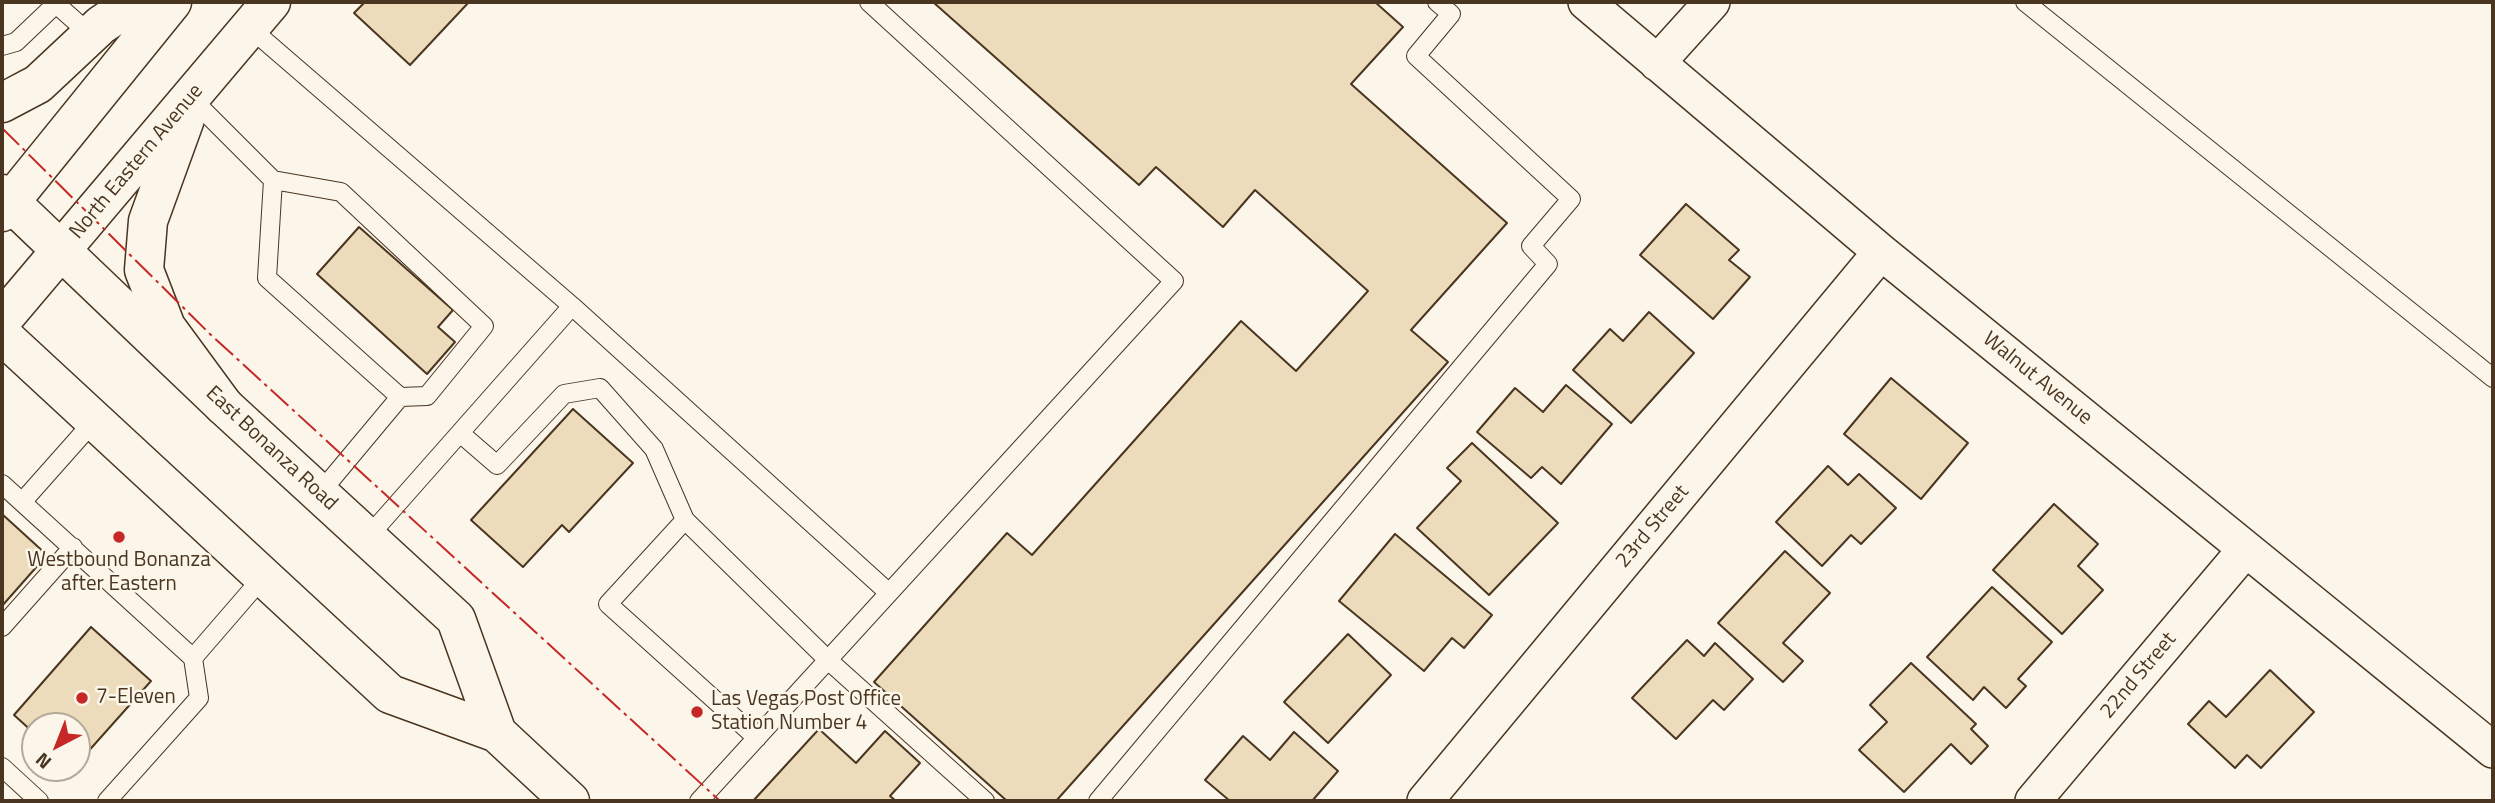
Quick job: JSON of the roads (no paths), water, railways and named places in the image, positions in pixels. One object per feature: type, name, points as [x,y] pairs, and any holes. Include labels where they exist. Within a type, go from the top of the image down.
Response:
[{"type":"main road","points":[[2,103],[38,84],[91,35],[135,2]]},
{"type":"main road","points":[[5,203],[172,2]]},
{"type":"main road","name":"North Eastern Avenue","points":[[2,320],[192,99],[260,15]]},
{"type":"main road","points":[[192,99],[148,221],[144,270],[166,327],[223,406]]},
{"type":"main road","name":"East Bonanza Road","points":[[5,203],[61,251],[223,406],[456,619],[497,733]]},
{"type":"main road","name":"East Bonanza Road","points":[[2,335],[390,694],[497,733],[570,801]]},
{"type":"street","name":"Walnut Avenue","points":[[1586,2],[1881,252],[2493,750]]},
{"type":"street","points":[[1657,63],[1712,2]]},
{"type":"street","name":"23rd Street","points":[[1425,801],[1881,252]]},
{"type":"street","name":"22nd Street","points":[[2033,801],[2245,550]]},
{"type":"lane","points":[[699,801],[1174,281],[869,2]]},
{"type":"lane","points":[[1097,801],[1548,264],[1531,246],[1572,199],[1416,56],[1451,14],[1437,2]]},
{"type":"lane","points":[[2025,2],[2493,378]]},
{"type":"lane","points":[[2,46],[16,42],[57,3],[91,35]]},
{"type":"lane","points":[[260,15],[572,306],[889,593]]},
{"type":"lane","points":[[192,99],[273,180],[341,192],[484,326],[427,396],[400,397],[267,278],[273,180]]},
{"type":"lane","points":[[368,538],[572,306]]},
{"type":"lane","points":[[460,433],[498,466],[564,394],[600,388],[654,449],[685,520],[828,660],[985,801]]},
{"type":"lane","points":[[320,494],[400,397]]},
{"type":"lane","points":[[23,500],[94,421]]},
{"type":"lane","points":[[2,484],[23,500],[193,658],[199,698],[107,801]]},
{"type":"lane","points":[[685,520],[608,604],[757,738]]},
{"type":"lane","points":[[2,627],[73,547]]},
{"type":"lane","points":[[193,658],[263,577]]},
{"type":"lane","points":[[2,767],[39,801]]},
{"type":"place","name":"Westbound Bonanza after Eastern","points":[[119,537]]},
{"type":"place","name":"7-Eleven","points":[[82,698]]},
{"type":"place","name":"Las Vegas Post Office Station Number 4","points":[[697,712]]}]
